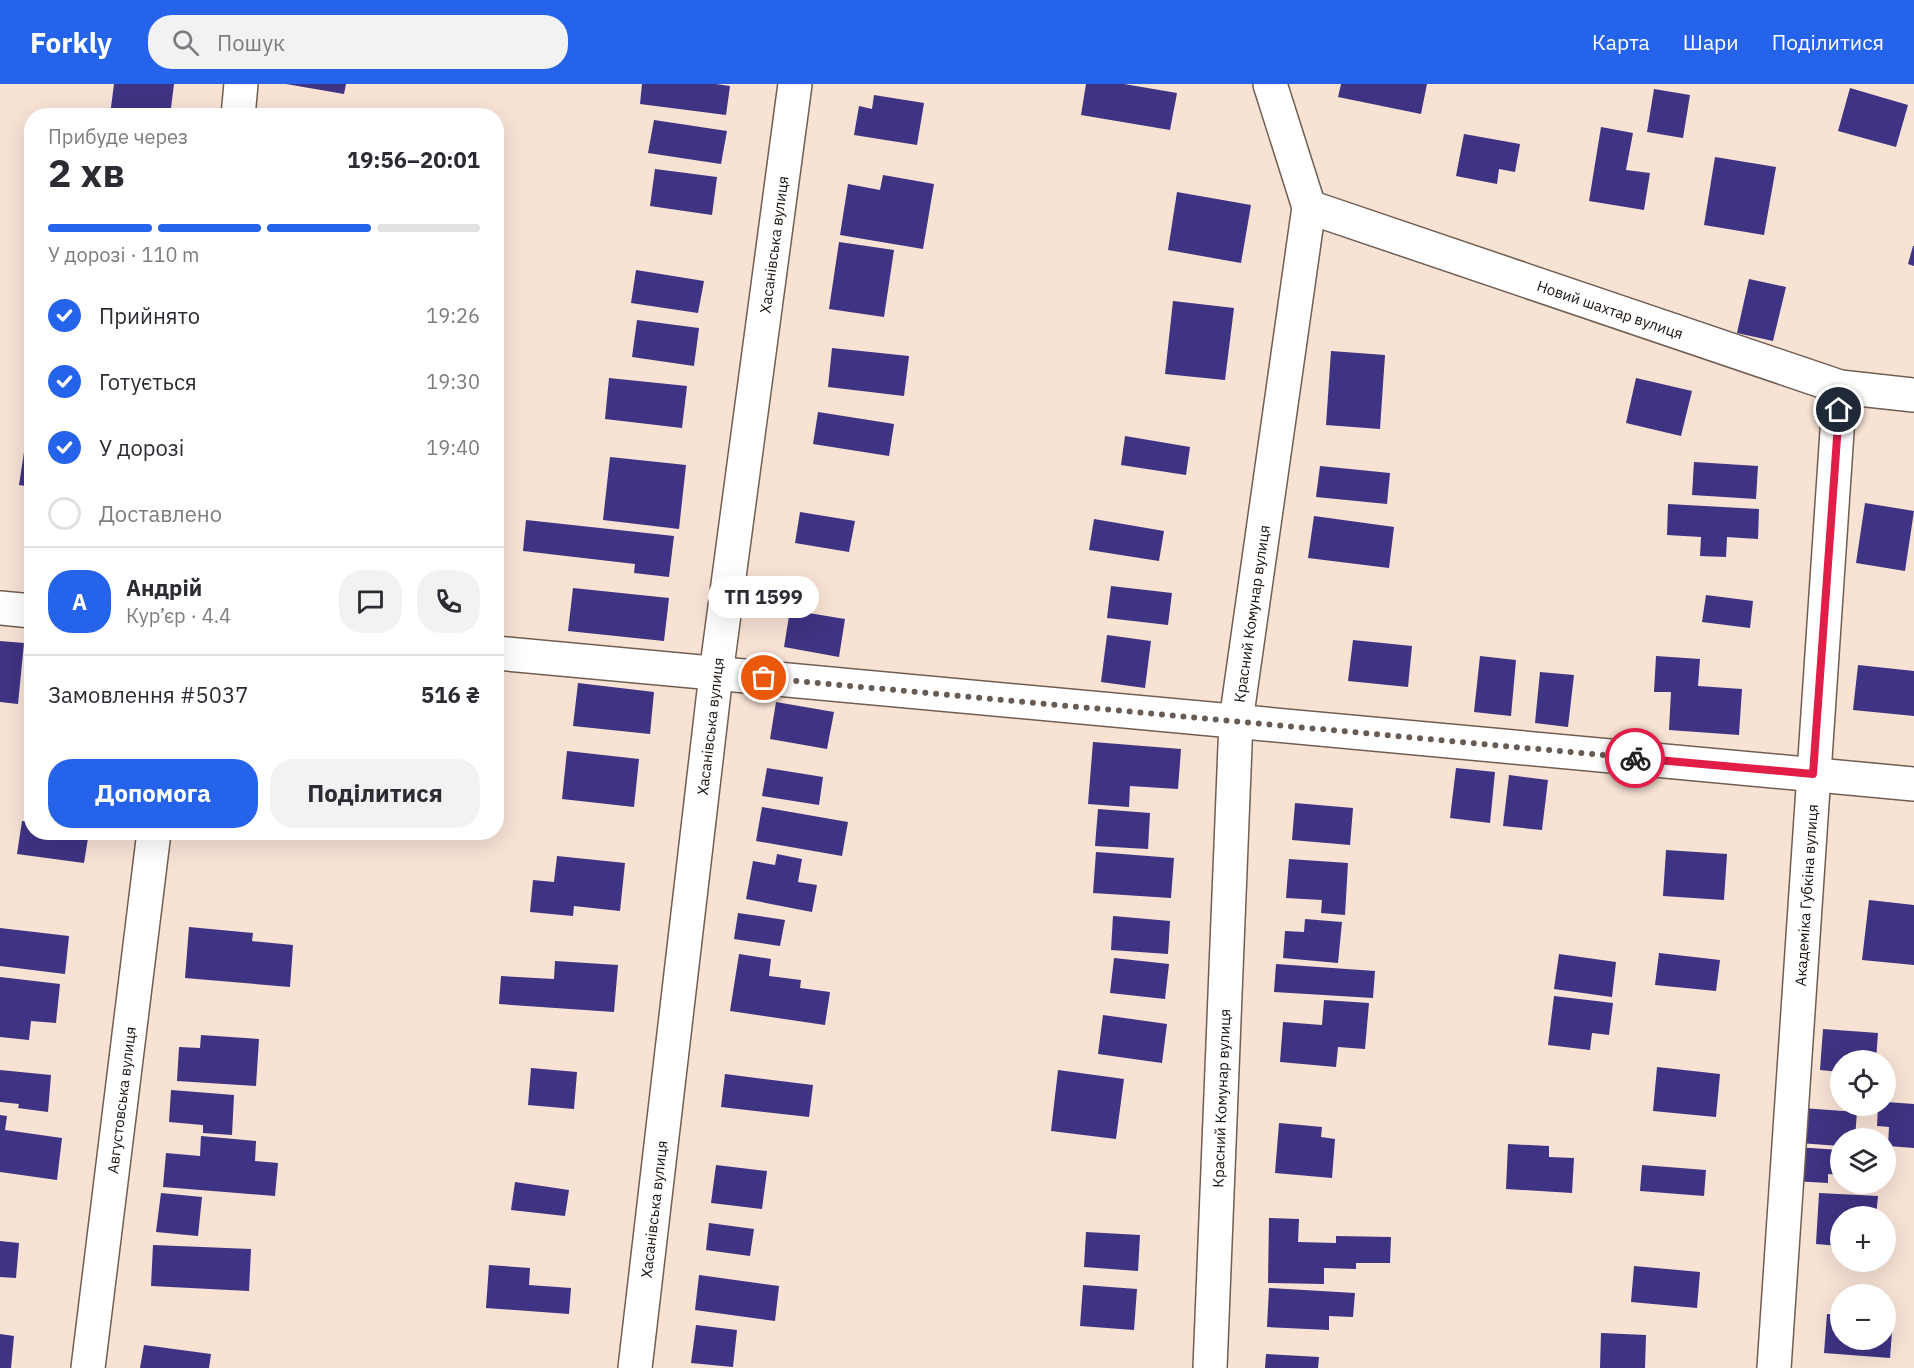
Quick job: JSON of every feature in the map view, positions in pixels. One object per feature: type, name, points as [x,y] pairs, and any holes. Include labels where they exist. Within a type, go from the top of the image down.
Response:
[{"type":"street","points":[[239,108],[241,84]]},
{"type":"street","name":"Хасанівська вулиця","points":[[634,1368],[716,674],[795,84]]},
{"type":"street","name":"Красний Комунар вулиця","points":[[1210,1368],[1236,721],[1309,207],[1270,84]]},
{"type":"street","name":"Новий шахтар вулиця","points":[[1309,207],[1840,387],[1914,395]]},
{"type":"street","name":"Академіка Губкіна вулиця","points":[[1773,1368],[1840,387]]},
{"type":"street","points":[[0,608],[24,610]]},
{"type":"street","points":[[504,655],[1914,784]]},
{"type":"street","name":"Августовська вулиця","points":[[88,1368],[153,840]]},
{"type":"building","points":[[114,84],[174,84],[171,108],[111,108]]},
{"type":"building","points":[[286,84],[346,84],[344,94]]},
{"type":"building","points":[[642,84],[730,86],[726,115],[640,104]]},
{"type":"building","points":[[1086,84],[1124,84],[1177,93],[1170,130],[1081,115]]},
{"type":"building","points":[[1341,84],[1427,84],[1421,114],[1338,97]]},
{"type":"building","points":[[1850,88],[1908,105],[1896,147],[1838,131]]},
{"type":"building","points":[[1654,89],[1690,95],[1683,138],[1647,132]]},
{"type":"building","points":[[874,95],[924,103],[917,145],[854,135],[859,106],[872,109]]},
{"type":"building","points":[[654,120],[727,131],[721,164],[648,153]]},
{"type":"building","points":[[1601,127],[1633,133],[1626,170],[1650,173],[1644,210],[1589,201]]},
{"type":"building","points":[[1464,134],[1520,144],[1515,172],[1499,169],[1497,184],[1456,176]]},
{"type":"building","points":[[1715,157],[1776,167],[1764,235],[1704,225]]},
{"type":"building","points":[[655,169],[717,177],[712,215],[650,206]]},
{"type":"building","points":[[883,175],[934,184],[923,249],[840,235],[848,184],[880,190]]},
{"type":"building","points":[[1177,192],[1251,205],[1241,263],[1168,250]]},
{"type":"building","points":[[839,242],[894,250],[884,317],[829,309]]},
{"type":"building","points":[[1914,246],[1914,266],[1908,264]]},
{"type":"building","points":[[636,270],[704,281],[698,313],[631,303]]},
{"type":"building","points":[[1749,279],[1786,287],[1773,341],[1737,333]]},
{"type":"building","points":[[1173,301],[1234,308],[1225,380],[1165,374]]},
{"type":"building","points":[[637,320],[699,328],[694,366],[632,357]]},
{"type":"building","points":[[832,348],[909,356],[904,396],[828,387]]},
{"type":"building","points":[[1331,351],[1385,355],[1380,429],[1326,425]]},
{"type":"building","points":[[609,378],[687,386],[682,428],[605,419]]},
{"type":"building","points":[[1636,378],[1692,391],[1681,436],[1626,423]]},
{"type":"building","points":[[818,412],[894,424],[889,456],[813,444]]},
{"type":"building","points":[[1125,436],[1190,447],[1186,475],[1121,465]]},
{"type":"building","points":[[24,452],[24,486],[19,485]]},
{"type":"building","points":[[610,457],[686,465],[679,529],[603,520]]},
{"type":"building","points":[[1694,462],[1758,466],[1756,499],[1692,495]]},
{"type":"building","points":[[1320,466],[1390,473],[1387,504],[1316,497]]},
{"type":"building","points":[[1865,503],[1914,511],[1905,571],[1856,563]]},
{"type":"building","points":[[1668,504],[1759,509],[1758,539],[1727,537],[1726,557],[1700,556],[1701,537],[1667,535]]},
{"type":"building","points":[[800,512],[855,521],[849,552],[795,543]]},
{"type":"building","points":[[1314,516],[1394,527],[1389,568],[1308,558]]},
{"type":"building","points":[[1094,519],[1164,531],[1159,561],[1089,550]]},
{"type":"building","points":[[526,520],[674,536],[669,577],[634,573],[635,564],[523,551]]},
{"type":"building","points":[[1111,586],[1172,593],[1168,625],[1107,618]]},
{"type":"building","points":[[573,588],[669,598],[664,641],[568,631]]},
{"type":"building","points":[[1706,595],[1753,601],[1750,628],[1702,622]]},
{"type":"building","points":[[790,610],[845,619],[839,657],[784,647]]},
{"type":"building","points":[[1107,635],[1151,641],[1145,688],[1101,682]]},
{"type":"building","points":[[1353,640],[1412,646],[1408,687],[1348,681]]},
{"type":"building","points":[[0,641],[24,643],[18,704],[0,702]]},
{"type":"building","points":[[1480,656],[1516,660],[1511,716],[1474,712]]},
{"type":"building","points":[[1656,656],[1700,659],[1698,686],[1742,689],[1739,735],[1669,730],[1671,692],[1654,692]]},
{"type":"building","points":[[1858,665],[1914,671],[1914,716],[1853,710]]},
{"type":"building","points":[[1540,672],[1574,675],[1568,727],[1535,723]]},
{"type":"building","points":[[578,683],[654,692],[650,734],[573,726]]},
{"type":"building","points":[[776,702],[834,712],[827,749],[770,739]]},
{"type":"building","points":[[1093,742],[1181,749],[1178,789],[1130,786],[1129,807],[1088,804]]},
{"type":"building","points":[[567,751],[639,759],[634,807],[562,799]]},
{"type":"building","points":[[767,768],[823,777],[819,805],[762,796]]},
{"type":"building","points":[[1456,768],[1495,772],[1490,823],[1450,818]]},
{"type":"building","points":[[1509,775],[1548,780],[1542,830],[1503,826]]},
{"type":"building","points":[[1295,803],[1353,808],[1350,845],[1292,840]]},
{"type":"building","points":[[762,807],[848,822],[842,856],[756,841]]},
{"type":"building","points":[[1098,809],[1150,813],[1148,849],[1095,846]]},
{"type":"building","points":[[22,821],[24,821],[24,840],[88,840],[84,863],[17,854]]},
{"type":"building","points":[[1666,850],[1727,854],[1724,900],[1663,896]]},
{"type":"building","points":[[1096,852],[1174,858],[1171,898],[1093,893]]},
{"type":"building","points":[[777,854],[802,859],[798,882],[817,885],[812,912],[746,899],[753,861],[775,865]]},
{"type":"building","points":[[557,856],[625,863],[620,911],[574,906],[573,916],[530,912],[533,880],[554,882]]},
{"type":"building","points":[[1289,859],[1348,863],[1345,915],[1321,913],[1322,900],[1286,898]]},
{"type":"building","points":[[1869,900],[1914,905],[1914,965],[1862,960]]},
{"type":"building","points":[[738,913],[785,920],[780,946],[734,939]]},
{"type":"building","points":[[1113,916],[1170,921],[1168,954],[1111,950]]},
{"type":"building","points":[[1305,919],[1342,922],[1338,963],[1283,958],[1285,931],[1304,932]]},
{"type":"building","points":[[189,927],[253,933],[252,941],[293,945],[290,987],[185,978]]},
{"type":"building","points":[[0,928],[69,936],[65,974],[0,966]]},
{"type":"building","points":[[1659,953],[1720,960],[1716,991],[1655,985]]},
{"type":"building","points":[[739,954],[771,959],[769,976],[801,980],[800,988],[830,992],[825,1025],[730,1011]]},
{"type":"building","points":[[1559,954],[1616,962],[1612,997],[1554,989]]},
{"type":"building","points":[[1114,958],[1169,964],[1165,999],[1110,993]]},
{"type":"building","points":[[555,961],[618,965],[614,1012],[499,1004],[501,976],[554,979]]},
{"type":"building","points":[[1276,964],[1375,971],[1373,998],[1274,992]]},
{"type":"building","points":[[0,977],[60,984],[56,1023],[31,1021],[29,1040],[0,1037]]},
{"type":"building","points":[[1554,996],[1613,1003],[1609,1035],[1592,1033],[1590,1050],[1548,1045]]},
{"type":"building","points":[[1324,1000],[1369,1003],[1365,1049],[1338,1047],[1336,1067],[1280,1062],[1283,1022],[1322,1025]]},
{"type":"building","points":[[1103,1015],[1167,1024],[1162,1063],[1098,1054]]},
{"type":"building","points":[[1823,1029],[1878,1033],[1877,1050],[1830,1050],[1830,1071],[1820,1070]]},
{"type":"building","points":[[201,1035],[259,1039],[256,1086],[177,1081],[179,1047],[200,1048]]},
{"type":"building","points":[[1657,1067],[1720,1074],[1716,1117],[1653,1111]]},
{"type":"building","points":[[531,1068],[577,1072],[574,1109],[528,1105]]},
{"type":"building","points":[[0,1070],[51,1075],[48,1112],[18,1108],[19,1104],[0,1102]]},
{"type":"building","points":[[1058,1070],[1124,1079],[1116,1139],[1051,1131]]},
{"type":"building","points":[[725,1074],[813,1085],[809,1117],[721,1107]]},
{"type":"building","points":[[171,1090],[234,1095],[232,1135],[203,1133],[203,1125],[169,1122]]},
{"type":"building","points":[[1896,1103],[1914,1104],[1914,1148],[1896,1147],[1896,1128],[1877,1126],[1878,1116],[1896,1116]]},
{"type":"building","points":[[1802,1108],[1830,1110],[1830,1116],[1857,1116],[1856,1128],[1830,1128],[1830,1145],[1799,1143]]},
{"type":"building","points":[[0,1115],[7,1116],[5,1130],[62,1138],[57,1180],[0,1172]]},
{"type":"building","points":[[1279,1123],[1322,1127],[1321,1137],[1335,1139],[1332,1178],[1275,1173]]},
{"type":"building","points":[[201,1136],[256,1141],[255,1161],[278,1163],[275,1196],[163,1187],[166,1153],[200,1156]]},
{"type":"building","points":[[1508,1144],[1549,1146],[1549,1157],[1574,1158],[1572,1193],[1506,1189]]},
{"type":"building","points":[[1796,1147],[1830,1149],[1828,1183],[1793,1181]]},
{"type":"building","points":[[716,1165],[767,1171],[762,1209],[711,1203]]},
{"type":"building","points":[[1642,1165],[1706,1170],[1704,1196],[1640,1191]]},
{"type":"building","points":[[515,1182],[569,1190],[565,1216],[511,1210]]},
{"type":"building","points":[[161,1193],[202,1197],[198,1236],[156,1232]]},
{"type":"building","points":[[1819,1193],[1878,1196],[1877,1206],[1830,1206],[1830,1245],[1816,1244]]},
{"type":"building","points":[[1269,1218],[1299,1219],[1298,1242],[1336,1243],[1336,1236],[1391,1237],[1390,1263],[1356,1263],[1356,1269],[1324,1268],[1324,1284],[1268,1283]]},
{"type":"building","points":[[709,1223],[754,1229],[750,1256],[706,1250]]},
{"type":"building","points":[[1086,1232],[1140,1235],[1138,1271],[1084,1267]]},
{"type":"building","points":[[0,1241],[19,1243],[16,1278],[0,1277]]},
{"type":"building","points":[[153,1245],[251,1249],[249,1291],[151,1286]]},
{"type":"building","points":[[489,1265],[530,1268],[529,1285],[571,1288],[569,1314],[486,1308]]},
{"type":"building","points":[[1634,1266],[1700,1272],[1697,1308],[1631,1302]]},
{"type":"building","points":[[699,1275],[779,1286],[775,1321],[695,1310]]},
{"type":"building","points":[[1083,1285],[1137,1289],[1134,1330],[1080,1326]]},
{"type":"building","points":[[1269,1288],[1355,1293],[1353,1317],[1329,1316],[1329,1330],[1267,1327]]},
{"type":"building","points":[[1827,1314],[1830,1314],[1830,1350],[1891,1350],[1890,1358],[1824,1353]]},
{"type":"building","points":[[696,1325],[737,1330],[733,1367],[691,1363]]},
{"type":"building","points":[[1601,1333],[1646,1335],[1645,1368],[1600,1368]]},
{"type":"building","points":[[0,1334],[14,1336],[11,1368],[0,1368]]},
{"type":"building","points":[[144,1345],[211,1354],[209,1368],[140,1368]]},
{"type":"building","points":[[1266,1354],[1319,1357],[1318,1368],[1265,1368]]},
{"type":"way so far","points":[[764,678],[1635,758]]},
{"type":"place","name":"ТП 1599","points":[[764,678]]},
{"type":"route","points":[[1635,758],[1813,774],[1839,410]]}]
